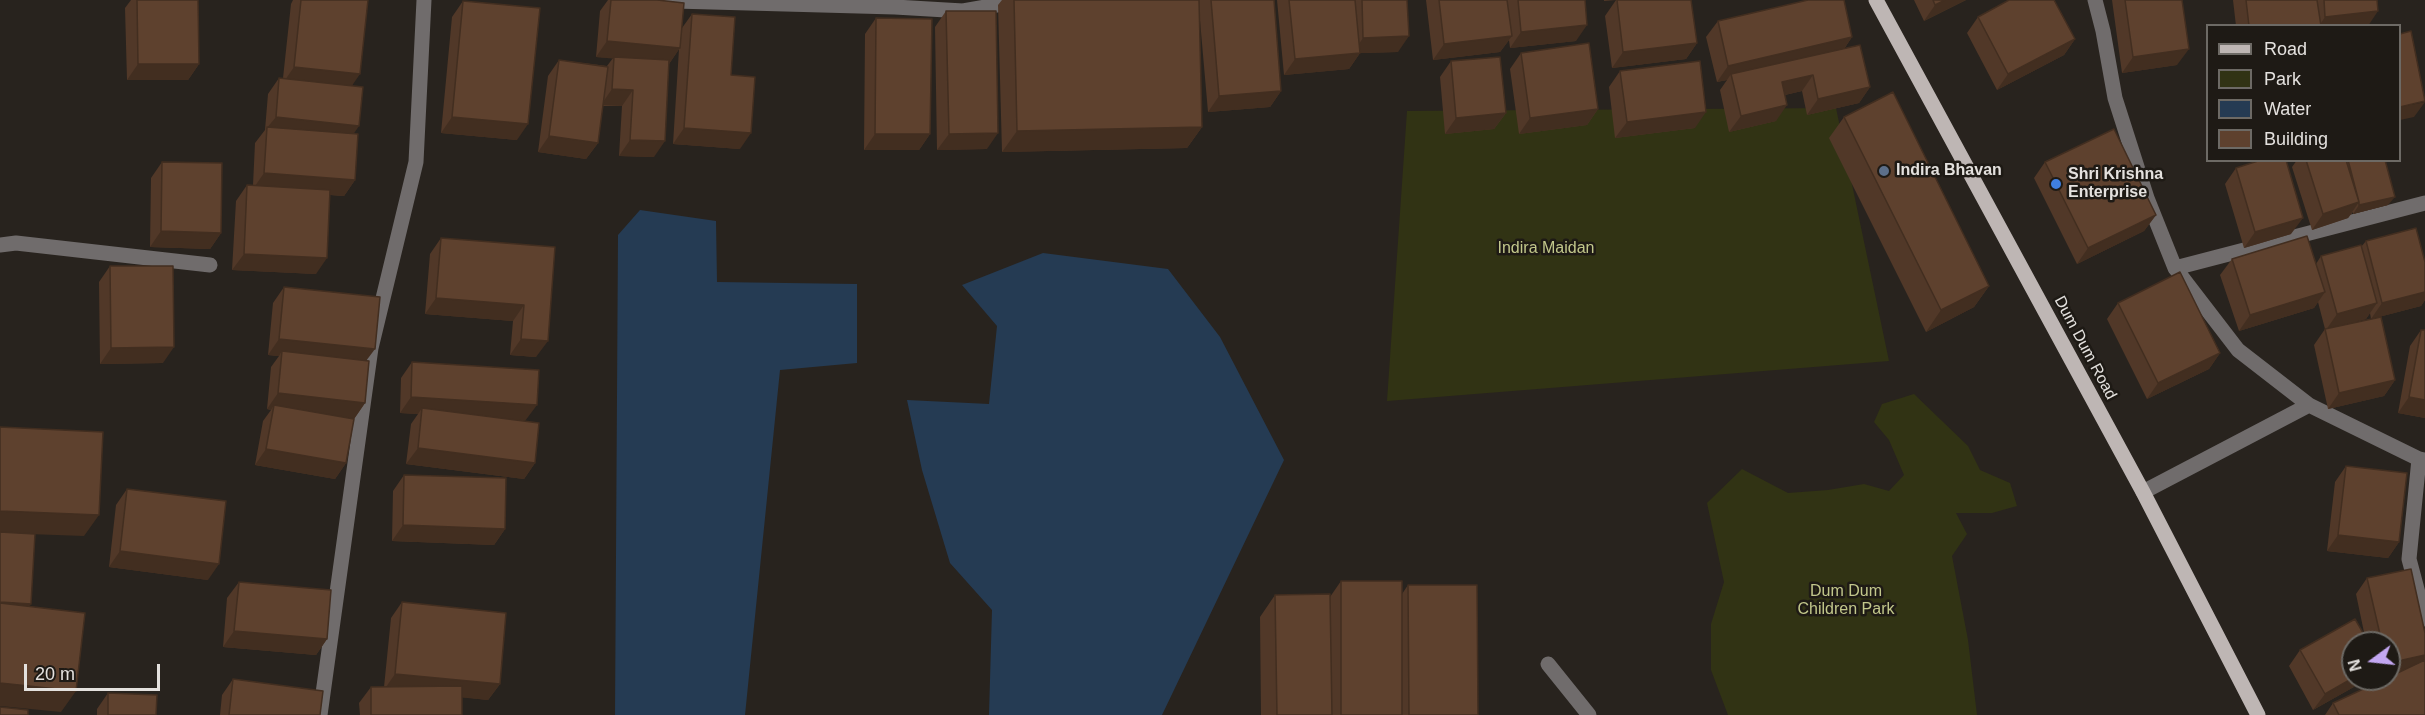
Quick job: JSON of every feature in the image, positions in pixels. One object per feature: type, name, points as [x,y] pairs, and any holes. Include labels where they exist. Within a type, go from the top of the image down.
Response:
[{"type":"main road","name":"Dum Dum Road","points":[[1876,0],[2143,492],[2258,715]]},
{"type":"street","points":[[320,715],[371,348],[416,162],[424,0]]},
{"type":"street","points":[[638,0],[895,7],[964,6],[1024,0]]},
{"type":"street","points":[[2095,0],[2115,98],[2147,198],[2175,268],[2238,350],[2309,405],[2422,459],[2409,559],[2425,619]]},
{"type":"street","points":[[2175,268],[2425,203]]},
{"type":"street","points":[[0,245],[16,243],[210,265]]},
{"type":"street","points":[[2143,492],[2309,405]]},
{"type":"street","points":[[1548,664],[1589,715]]},
{"type":"green space","name":"Indira Maidan","points":[[1836,108],[1889,361],[1387,401],[1407,111]]},
{"type":"green space","name":"Dum Dum Children Park","points":[[1914,394],[1968,446],[1980,470],[2010,483],[2017,506],[1992,513],[1956,513],[1967,534],[1952,556],[1968,640],[1977,715],[1728,715],[1711,670],[1711,624],[1724,582],[1707,503],[1742,469],[1788,493],[1864,484],[1889,491],[1904,475],[1889,440],[1874,422],[1882,404]]},
{"type":"water","points":[[640,210],[716,221],[717,282],[857,284],[857,363],[780,370],[745,715],[615,715],[618,235]]},
{"type":"water","points":[[1043,253],[1168,269],[1220,337],[1284,460],[1162,715],[989,715],[992,610],[950,563],[922,470],[907,400],[989,404],[997,326],[962,285]]},
{"type":"building","points":[[137,0],[198,0],[199,64],[138,64]]},
{"type":"building","points":[[301,0],[368,0],[360,74],[294,67]]},
{"type":"building","points":[[611,0],[657,0],[684,3],[680,48],[607,41]]},
{"type":"building","points":[[1014,0],[1199,0],[1202,127],[1017,131]]},
{"type":"building","points":[[1211,0],[1274,0],[1281,91],[1219,96]]},
{"type":"building","points":[[1289,0],[1355,0],[1360,53],[1295,59]]},
{"type":"building","points":[[1362,0],[1407,0],[1409,36],[1363,38]]},
{"type":"building","points":[[1439,0],[1507,0],[1512,36],[1444,44]]},
{"type":"building","points":[[1518,0],[1585,0],[1587,25],[1521,32]]},
{"type":"building","points":[[1617,0],[1691,0],[1697,43],[1623,52]]},
{"type":"building","points":[[1808,0],[1844,0],[1852,37],[1728,66],[1718,21]]},
{"type":"building","points":[[1933,0],[1945,0],[1935,5]]},
{"type":"building","points":[[2009,0],[2054,0],[2075,39],[2008,74],[1978,17]]},
{"type":"building","points":[[2125,0],[2182,0],[2189,49],[2133,57]]},
{"type":"building","points":[[2246,0],[2317,0],[2321,24],[2249,24]]},
{"type":"building","points":[[2324,0],[2377,0],[2378,11],[2325,17]]},
{"type":"building","points":[[463,1],[540,8],[528,124],[452,117]]},
{"type":"building","points":[[946,11],[996,11],[998,133],[949,134]]},
{"type":"building","points":[[692,14],[735,17],[731,75],[755,77],[751,133],[684,128]]},
{"type":"building","points":[[876,18],[932,19],[930,134],[875,134]]},
{"type":"building","points":[[2411,31],[2425,101],[2401,107],[2401,34]]},
{"type":"building","points":[[1589,43],[1598,109],[1530,118],[1521,53]]},
{"type":"building","points":[[1860,45],[1870,87],[1818,99],[1813,75],[1782,82],[1787,105],[1741,116],[1731,74]]},
{"type":"building","points":[[614,57],[669,60],[665,141],[630,140],[633,90],[612,89]]},
{"type":"building","points":[[1500,57],[1506,113],[1456,118],[1451,61]]},
{"type":"building","points":[[559,60],[608,67],[598,143],[549,136]]},
{"type":"building","points":[[1700,61],[1706,112],[1627,122],[1620,71]]},
{"type":"building","points":[[279,78],[363,87],[359,126],[276,117]]},
{"type":"building","points":[[1893,92],[1989,286],[1941,310],[1844,117]]},
{"type":"building","points":[[267,127],[358,134],[355,180],[264,173]]},
{"type":"building","points":[[2114,129],[2156,215],[2088,248],[2045,162]]},
{"type":"building","points":[[162,162],[222,163],[221,233],[161,231]]},
{"type":"building","points":[[2255,162],[2287,162],[2303,218],[2255,232],[2236,168]]},
{"type":"building","points":[[2307,162],[2347,162],[2359,202],[2323,214]]},
{"type":"building","points":[[2349,162],[2386,162],[2395,197],[2359,205]]},
{"type":"building","points":[[247,185],[330,190],[327,258],[244,254]]},
{"type":"building","points":[[2416,228],[2425,262],[2425,292],[2382,303],[2366,241]]},
{"type":"building","points":[[2307,236],[2325,292],[2250,315],[2232,259]]},
{"type":"building","points":[[441,238],[555,247],[548,341],[521,339],[524,305],[436,298]]},
{"type":"building","points":[[2361,245],[2377,303],[2337,314],[2321,256]]},
{"type":"building","points":[[110,266],[173,266],[174,347],[111,348]]},
{"type":"building","points":[[2180,272],[2220,353],[2158,383],[2118,303]]},
{"type":"building","points":[[284,287],[380,297],[375,349],[279,339]]},
{"type":"building","points":[[2381,317],[2395,380],[2339,393],[2325,329]]},
{"type":"building","points":[[2421,330],[2425,330],[2425,400],[2409,397]]},
{"type":"building","points":[[282,351],[369,361],[365,403],[278,393]]},
{"type":"building","points":[[412,362],[539,370],[537,405],[411,397]]},
{"type":"building","points":[[274,405],[354,419],[346,463],[266,449]]},
{"type":"building","points":[[422,408],[539,423],[535,463],[418,448]]},
{"type":"building","points":[[0,427],[103,432],[99,515],[0,511]]},
{"type":"building","points":[[2346,466],[2407,473],[2399,542],[2338,535]]},
{"type":"building","points":[[404,475],[506,478],[505,529],[403,525]]},
{"type":"building","points":[[127,489],[226,501],[219,564],[120,551]]},
{"type":"building","points":[[0,532],[35,534],[31,604],[0,602]]},
{"type":"building","points":[[2411,569],[2425,633],[2425,655],[2401,660],[2401,631],[2379,631],[2367,578]]},
{"type":"building","points":[[1341,581],[1402,581],[1402,715],[1341,715]]},
{"type":"building","points":[[239,582],[331,590],[327,639],[234,631]]},
{"type":"building","points":[[1408,585],[1477,585],[1478,715],[1409,715]]},
{"type":"building","points":[[1330,594],[1332,715],[1277,715],[1275,595]]},
{"type":"building","points":[[402,602],[506,613],[500,684],[395,674]]},
{"type":"building","points":[[0,603],[85,613],[76,691],[0,683]]},
{"type":"building","points":[[2355,619],[2362,631],[2341,631],[2341,685],[2325,694],[2300,650]]},
{"type":"building","points":[[2425,660],[2425,715],[2339,715],[2333,703],[2359,691],[2401,691],[2401,671]]},
{"type":"building","points":[[233,679],[323,691],[320,715],[229,715]]},
{"type":"building","points":[[462,686],[462,715],[371,715],[371,687]]},
{"type":"building","points":[[108,693],[157,695],[156,715],[108,715]]},
{"type":"building","points":[[0,707],[28,710],[28,715],[0,715]]},
{"type":"place","name":"Indira Bhavan","points":[[1884,171]]},
{"type":"place","name":"Shri Krishna Enterprise","points":[[2056,184]]}]
